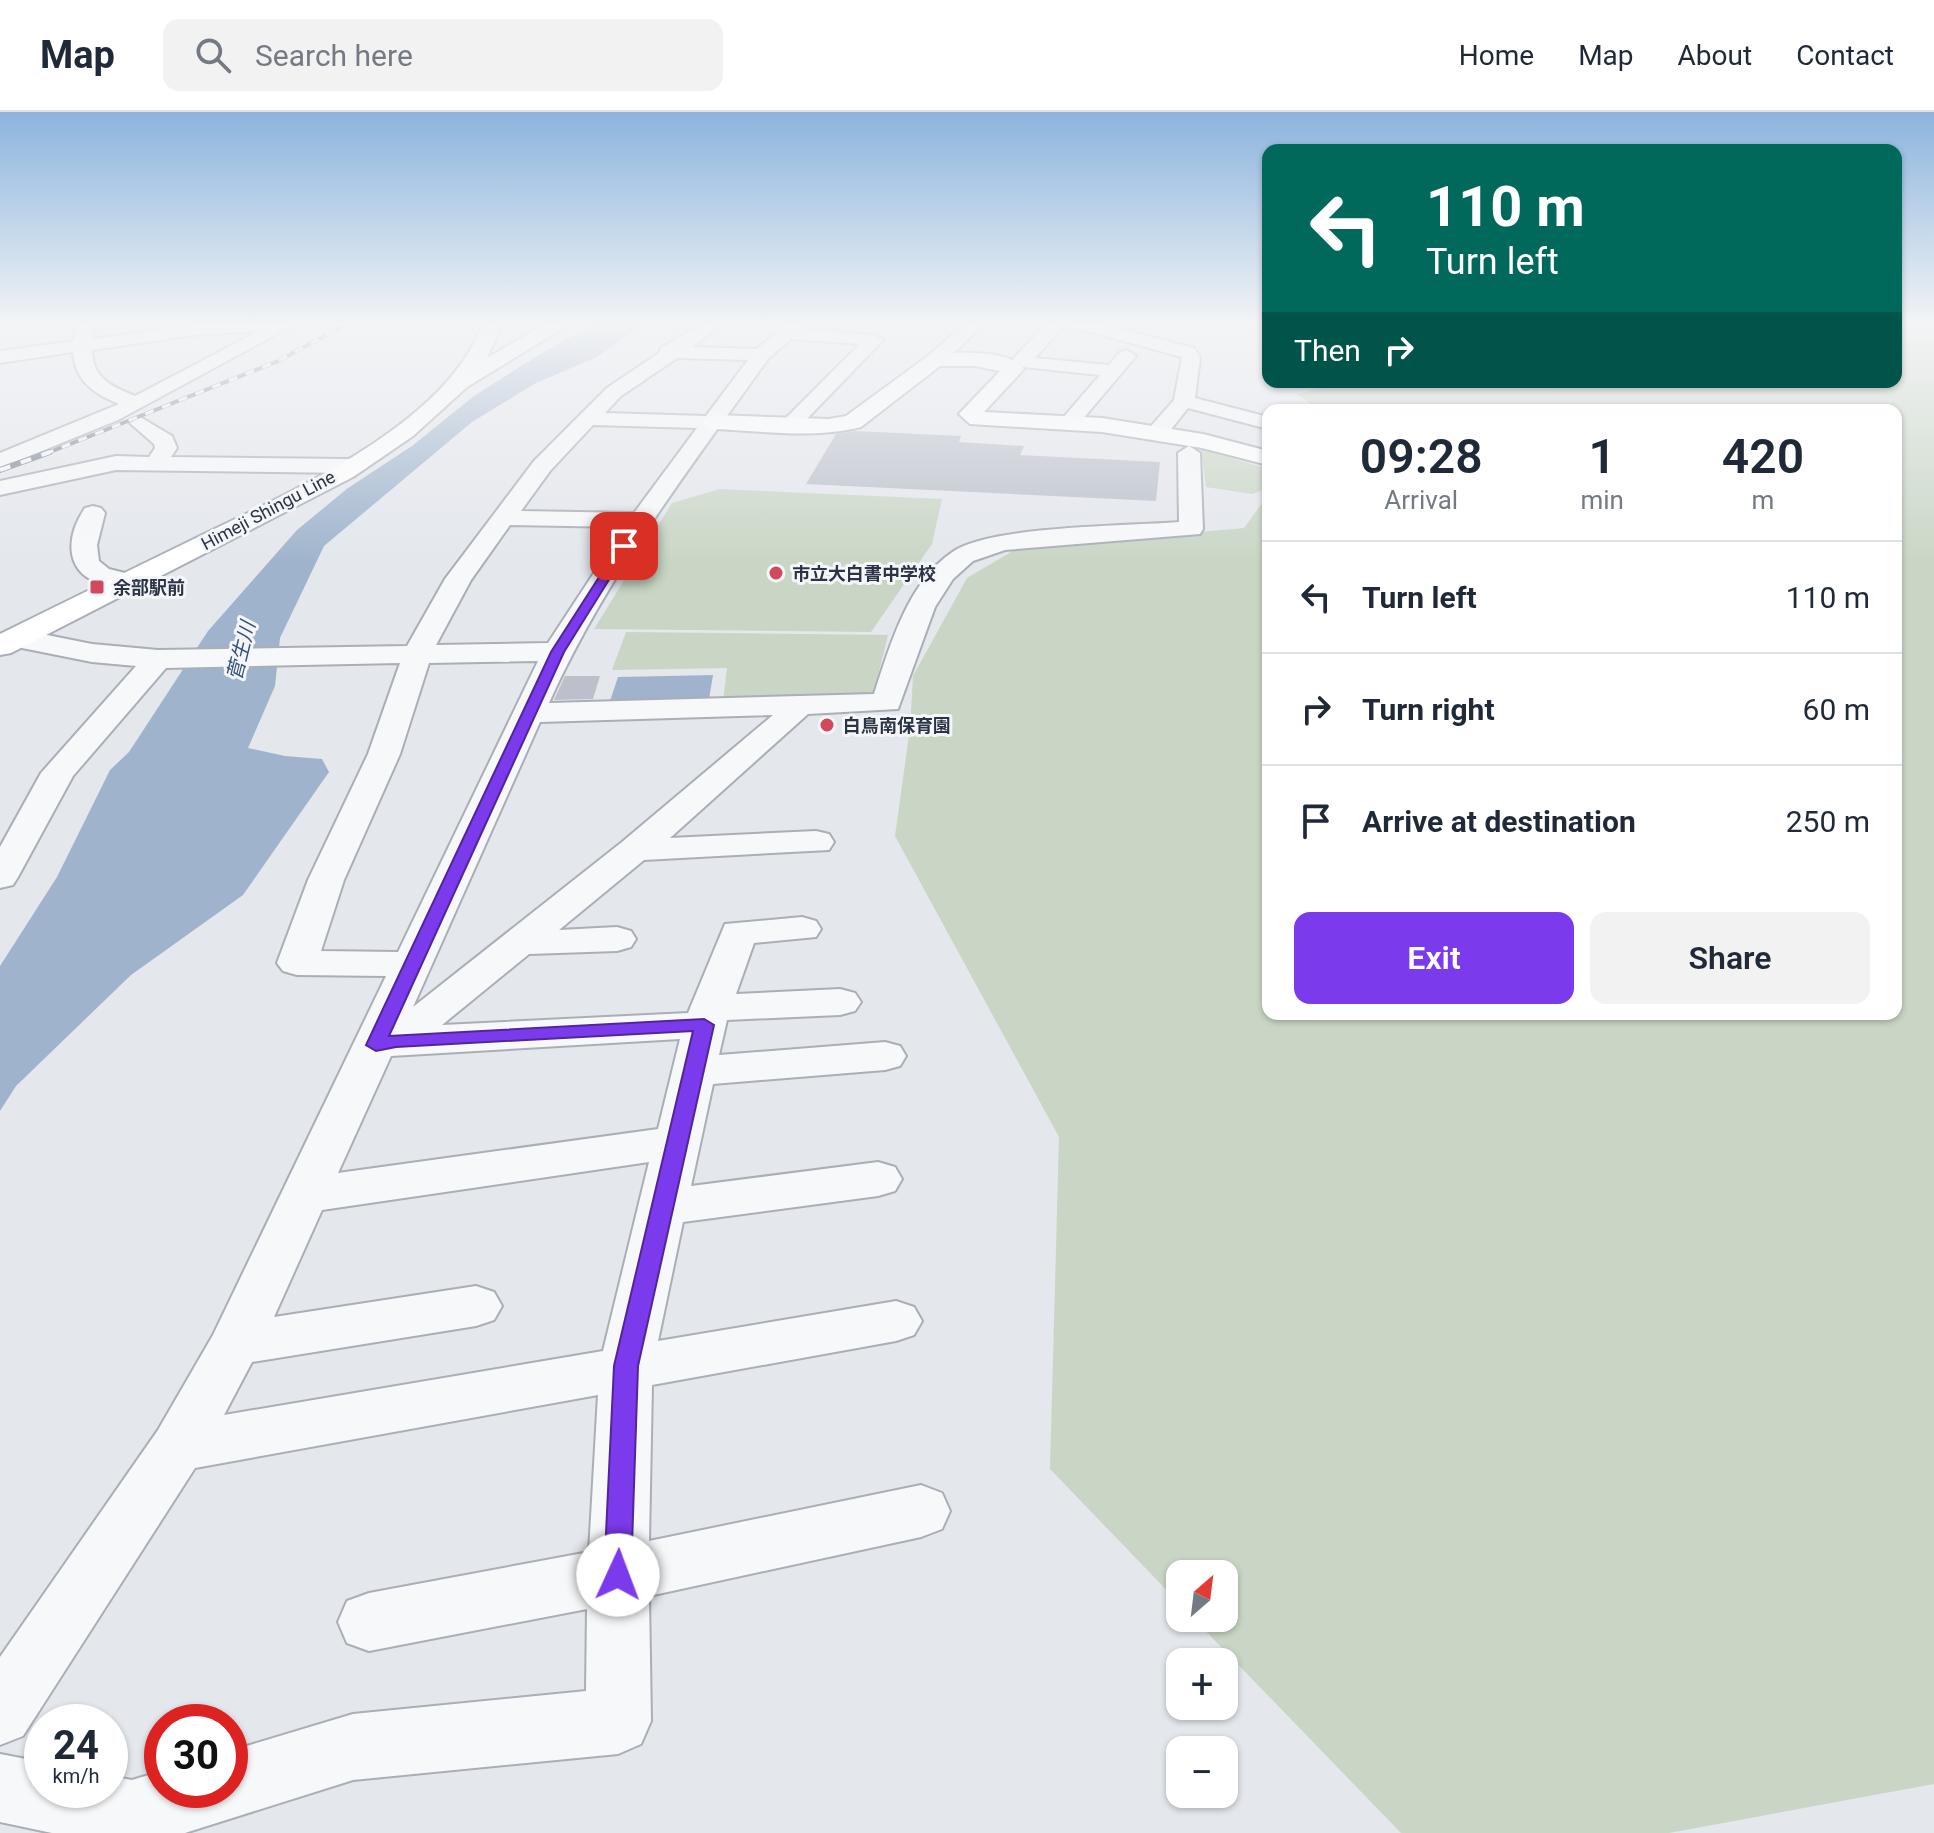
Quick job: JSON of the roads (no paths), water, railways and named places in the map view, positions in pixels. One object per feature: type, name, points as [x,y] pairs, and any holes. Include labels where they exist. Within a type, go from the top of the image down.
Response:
[{"type":"main road","name":"Himeji Shingu Line","points":[[6,640],[280,506],[349,466],[408,426],[436,402]]},
{"type":"main road","points":[[714,422],[829,426],[853,422],[879,402]]},
{"type":"main road","points":[[981,402],[970,416],[1156,433],[1262,456]]},
{"type":"street","points":[[0,461],[111,416],[133,402]]},
{"type":"street","points":[[414,964],[297,963],[326,880],[384,754],[409,653],[458,579],[542,466],[604,402]]},
{"type":"street","points":[[0,1713],[178,1447],[235,1344],[305,1195],[386,1043],[414,964],[557,652],[641,520],[728,402]]},
{"type":"street","points":[[790,425],[812,402]]},
{"type":"street","points":[[1069,423],[1087,402]]},
{"type":"street","points":[[1156,433],[1183,402]]},
{"type":"street","points":[[1189,402],[1262,421]]},
{"type":"street","points":[[589,419],[714,422]]},
{"type":"street","points":[[140,423],[164,441],[166,448],[157,462]]},
{"type":"street","points":[[530,713],[887,703],[906,636],[934,588],[960,558],[982,547],[1005,542],[1191,529],[1189,453]]},
{"type":"street","points":[[0,488],[116,463],[349,466]]},
{"type":"street","points":[[0,505],[51,501]]},
{"type":"street","points":[[93,513],[82,540],[90,568],[96,573],[128,582]]},
{"type":"street","points":[[502,518],[641,520]]},
{"type":"street","points":[[6,640],[92,653],[166,659],[557,652]]},
{"type":"street","points":[[0,877],[15,829],[58,773],[166,659]]},
{"type":"street","points":[[386,1043],[519,943],[635,850],[780,726],[799,706]]},
{"type":"street","points":[[635,850],[816,842]]},
{"type":"street","points":[[248,1779],[353,1747],[618,1721],[618,1575],[626,1366],[677,1142],[703,1035],[739,932],[802,929]]},
{"type":"street","points":[[519,943],[617,939]]},
{"type":"street","points":[[703,1035],[840,1002]]},
{"type":"street","points":[[386,1043],[703,1035],[885,1056]]},
{"type":"street","points":[[305,1195],[677,1142]]},
{"type":"street","points":[[663,1207],[878,1179]]},
{"type":"street","points":[[235,1344],[476,1306]]},
{"type":"street","points":[[178,1447],[896,1321]]},
{"type":"street","points":[[369,1622],[618,1575],[921,1511]]},
{"type":"street","points":[[0,1788],[132,1815],[155,1808]]},
{"type":"water","name":"菅生川","points":[[466,402],[504,402],[472,422],[324,546],[280,638],[275,686],[248,748],[285,756],[322,759],[329,772],[243,895],[131,975],[16,1086],[0,1111],[0,966],[57,877],[110,770],[129,752],[208,631],[297,530],[348,488],[412,446]]},
{"type":"water","points":[[713,675],[709,699],[610,701],[618,677]]},
{"type":"railway","points":[[45,454],[175,402]]},
{"type":"railway","points":[[0,470],[50,452]]},
{"type":"place","name":"市立大白書中学校","points":[[776,573]]},
{"type":"place","name":"余部駅前","points":[[97,587]]},
{"type":"place","name":"白鳥南保育園","points":[[827,725]]}]
